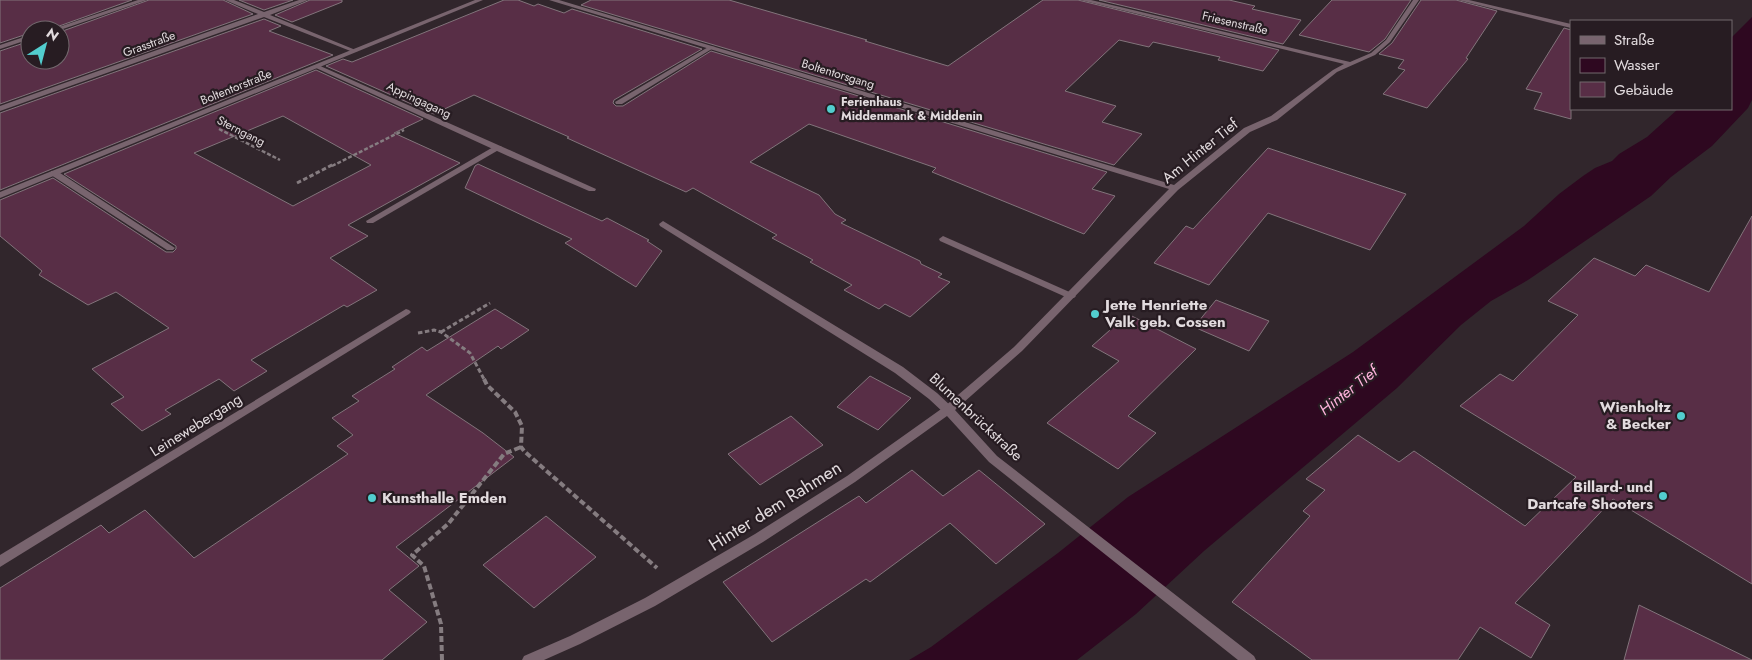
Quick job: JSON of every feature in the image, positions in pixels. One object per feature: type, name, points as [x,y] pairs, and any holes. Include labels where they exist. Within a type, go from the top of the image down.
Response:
[{"type":"street","points":[[70,24],[144,0]]},
{"type":"street","points":[[228,0],[355,51]]},
{"type":"street","name":"Grasstraße","points":[[0,109],[305,0]]},
{"type":"street","name":"Boltentorstraße","points":[[0,195],[480,0]]},
{"type":"street","name":"Boltentorsgang","points":[[552,0],[1175,188]]},
{"type":"street","name":"Friesenstraße","points":[[1083,0],[1352,64]]},
{"type":"street","name":"Am Hinter Tief","points":[[1018,349],[1175,188],[1246,130],[1274,118],[1335,71],[1374,54],[1388,41],[1416,0]]},
{"type":"street","points":[[1461,0],[1570,26]]},
{"type":"street","points":[[0,47],[20,40]]},
{"type":"street","points":[[619,102],[712,47]]},
{"type":"street","name":"Appingagang","points":[[318,67],[592,189]]},
{"type":"street","points":[[370,220],[498,148]]},
{"type":"street","points":[[54,173],[170,248]]},
{"type":"street","name":"Blumenbrückstraße","points":[[663,224],[899,370],[948,410],[986,452],[1249,660]]},
{"type":"street","points":[[943,239],[1071,296]]},
{"type":"street","name":"Leinewebergang","points":[[0,562],[406,312]]},
{"type":"street","name":"Hinter dem Rahmen","points":[[529,660],[575,640],[678,586],[851,480],[948,410],[1018,349]]},
{"type":"path","name":"Sterngang","points":[[194,116],[280,160]]},
{"type":"path","points":[[297,183],[429,118]]},
{"type":"path","points":[[441,332],[490,303]]},
{"type":"path","points":[[408,334],[434,330],[441,332],[470,353],[487,385],[515,412],[522,426],[521,447],[529,457],[556,478],[601,522],[678,586]]},
{"type":"path","points":[[442,660],[441,624],[424,566],[412,555],[448,524],[504,454],[521,447]]},
{"type":"water","name":"Hinter Tief","points":[[1752,17],[1752,100],[1748,108],[1712,146],[1671,177],[1651,196],[1528,280],[1491,301],[1461,325],[1397,388],[1204,551],[1136,614],[1077,660],[909,660],[931,647],[1058,553],[1128,497],[1353,352],[1524,226],[1559,194],[1583,176],[1595,168],[1612,161],[1619,154],[1647,137],[1677,110],[1732,110],[1732,37]]},
{"type":"building","points":[[0,0],[132,0],[70,22],[70,20],[20,20],[20,36],[0,43]]},
{"type":"building","points":[[149,0],[223,0],[253,14],[0,104],[0,51],[20,44],[20,70],[70,70],[70,28]]},
{"type":"building","points":[[239,0],[293,0],[264,10]]},
{"type":"building","points":[[310,0],[342,0],[342,2],[292,22],[275,15]]},
{"type":"building","points":[[504,0],[518,0],[534,6],[538,4],[564,13],[572,9],[702,49],[614,100],[613,103],[616,106],[623,106],[711,51],[1107,172],[1092,189],[1115,196],[1084,234],[932,172],[936,168],[809,124],[750,162],[819,195],[835,214],[846,220],[841,223],[920,261],[921,264],[942,274],[938,277],[950,282],[910,317],[885,304],[879,309],[844,290],[852,285],[810,262],[813,260],[772,238],[777,235],[693,188],[686,192],[474,95],[434,114],[326,66],[343,59],[352,62]]},
{"type":"building","points":[[591,0],[729,0],[867,40],[865,41],[948,66],[1043,0],[1078,0],[1279,50],[1263,71],[1218,60],[1220,57],[1153,42],[1149,47],[1119,40],[1065,91],[1116,106],[1102,122],[1142,134],[1114,165],[581,5]]},
{"type":"building","points":[[1099,0],[1229,0],[1255,6],[1252,9],[1301,20],[1283,44]]},
{"type":"building","points":[[1332,0],[1411,0],[1385,39],[1369,52],[1299,35]]},
{"type":"building","points":[[1421,0],[1456,0],[1497,11],[1466,58],[1468,59],[1427,108],[1383,94],[1405,70],[1398,68],[1404,60],[1379,54],[1392,43]]},
{"type":"building","points":[[264,19],[281,26],[269,31],[333,55],[0,190],[0,113]]},
{"type":"building","points":[[1564,28],[1570,30],[1571,119],[1534,109],[1542,93],[1526,89]]},
{"type":"building","points":[[316,70],[423,119],[394,133],[460,163],[348,225],[368,236],[330,258],[377,290],[347,307],[344,305],[251,360],[267,371],[234,391],[219,379],[165,410],[171,414],[142,431],[111,404],[124,397],[92,369],[169,328],[116,292],[88,305],[39,275],[42,271],[0,236],[0,200],[53,178],[166,252],[173,252],[176,246],[64,174]],"holes":[[[283,116],[371,165],[293,206],[194,153]]]},
{"type":"building","points":[[1268,148],[1406,194],[1370,250],[1268,213],[1209,285],[1154,263],[1186,226],[1193,229]]},
{"type":"building","points":[[478,164],[602,221],[607,218],[649,240],[647,241],[662,251],[636,287],[565,243],[572,239],[465,188],[475,166]]},
{"type":"building","points":[[1752,216],[1752,584],[1613,499],[1515,603],[1550,625],[1531,658],[1480,627],[1458,660],[1312,660],[1232,602],[1310,516],[1303,511],[1325,490],[1306,479],[1358,435],[1399,462],[1414,451],[1525,526],[1576,477],[1460,406],[1500,374],[1513,381],[1578,315],[1548,301],[1594,258],[1635,276],[1646,265],[1709,292]]},
{"type":"building","points":[[1216,300],[1269,321],[1249,351],[1194,327]]},
{"type":"building","name":"Kunsthalle Emden","points":[[495,309],[529,330],[501,349],[498,346],[426,395],[483,433],[514,457],[396,547],[419,566],[389,590],[427,622],[382,660],[0,660],[0,588],[101,525],[109,533],[145,510],[194,558],[348,454],[337,446],[353,435],[332,418],[359,401],[352,396],[395,369],[392,367],[422,347],[427,351]]},
{"type":"building","points":[[1128,314],[1196,349],[1128,416],[1156,433],[1118,469],[1047,423],[1119,361],[1092,346]]},
{"type":"building","points":[[870,376],[911,398],[878,430],[837,407]]},
{"type":"building","points":[[791,416],[823,445],[760,485],[728,454]]},
{"type":"building","points":[[912,470],[943,496],[979,470],[1045,524],[996,564],[950,523],[870,582],[866,579],[772,642],[723,582],[859,496],[866,503]]},
{"type":"building","points":[[546,516],[596,557],[534,608],[483,565]]},
{"type":"building","points":[[1639,605],[1752,660],[1624,660]]},
{"type":"place","name":"Ferienhaus Middenmank & Middenin","points":[[831,109]]},
{"type":"place","name":"Jette Henriette Valk geb. Cossen","points":[[1095,314]]},
{"type":"place","name":"Wienholtz & Becker","points":[[1681,416]]},
{"type":"place","name":"Billard- und Dartcafe Shooters","points":[[1663,496]]},
{"type":"place","name":"Kunsthalle Emden","points":[[372,498]]}]
